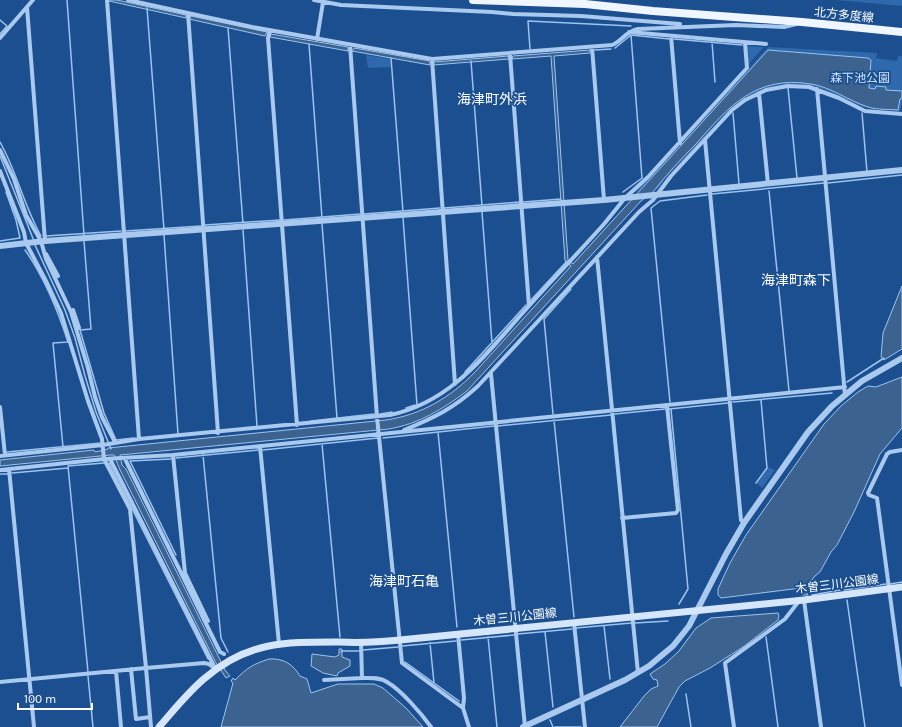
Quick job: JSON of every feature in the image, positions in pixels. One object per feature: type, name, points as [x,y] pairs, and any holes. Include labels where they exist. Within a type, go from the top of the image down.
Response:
[{"type":"main road","name":"北方多度線","points":[[473,0],[585,4],[902,32]]},
{"type":"main road","name":"木曽三川公園線","points":[[160,727],[196,685],[216,669],[252,650],[279,644],[298,642],[361,642],[400,640],[801,600],[902,586]]},
{"type":"street","points":[[0,38],[33,0]]},
{"type":"street","points":[[107,0],[139,439]]},
{"type":"street","points":[[128,0],[270,30],[432,59],[612,45],[629,32],[638,29],[736,24],[784,27],[802,22]]},
{"type":"street","points":[[314,0],[341,5],[602,17],[693,26]]},
{"type":"street","points":[[317,39],[323,2]]},
{"type":"street","points":[[27,7],[42,241],[46,259],[71,312],[95,397],[113,443]]},
{"type":"street","points":[[188,13],[218,433]]},
{"type":"street","points":[[270,30],[268,38],[297,425]]},
{"type":"street","points":[[629,32],[766,44]]},
{"type":"street","points":[[672,36],[680,143]]},
{"type":"street","points":[[0,407],[2,455],[104,446],[139,439],[377,418],[415,409],[438,396],[467,374],[570,263],[627,198],[680,143],[747,68],[745,43]]},
{"type":"street","points":[[350,45],[377,418],[402,663],[463,708]]},
{"type":"street","points":[[592,47],[604,200]]},
{"type":"street","points":[[510,54],[529,306]]},
{"type":"street","points":[[432,59],[455,384]]},
{"type":"street","points":[[399,432],[430,419],[457,405],[491,374],[597,257],[656,195],[670,176],[705,140],[717,125],[745,100],[759,93],[772,89],[788,86],[802,86],[817,89],[840,98],[865,111],[902,114]]},
{"type":"street","points":[[817,89],[845,394]]},
{"type":"street","points":[[759,93],[768,184]]},
{"type":"street","points":[[705,140],[742,520],[744,523]]},
{"type":"street","points":[[0,150],[14,179],[26,215],[42,241]]},
{"type":"street","points":[[0,246],[42,241],[604,200],[902,170]]},
{"type":"street","points":[[0,171],[27,243],[61,313],[88,401],[102,439],[104,446],[104,458],[130,510],[151,727]]},
{"type":"street","points":[[44,250],[74,311],[79,328]]},
{"type":"street","points":[[597,257],[638,673]]},
{"type":"street","points":[[491,374],[525,727],[638,673],[650,666],[673,646],[689,626],[726,554],[744,523],[808,432],[845,394],[862,381],[902,358]]},
{"type":"street","points":[[0,470],[104,458],[123,459],[173,455],[845,387]]},
{"type":"street","points":[[622,518],[676,513],[678,510],[667,406]]},
{"type":"street","points":[[260,446],[279,644]]},
{"type":"street","points":[[902,450],[887,454],[868,493],[869,495],[877,498],[902,685]]},
{"type":"street","points":[[173,455],[185,573],[224,654],[226,663]]},
{"type":"street","points":[[110,459],[216,669]]},
{"type":"street","points":[[123,459],[220,652],[224,654]]},
{"type":"street","points":[[9,469],[34,727]]},
{"type":"street","points":[[734,727],[725,663],[785,619],[801,600]]},
{"type":"street","points":[[801,600],[821,727]]},
{"type":"street","points":[[574,622],[585,727]]},
{"type":"street","points":[[458,634],[464,698],[463,708],[469,727]]},
{"type":"street","points":[[361,642],[362,678]]},
{"type":"street","points":[[0,682],[204,663],[210,664],[216,669]]},
{"type":"street","points":[[131,669],[136,718],[150,717]]},
{"type":"street","points":[[116,671],[121,727]]},
{"type":"street","points":[[324,680],[330,681],[362,678],[387,681],[414,707],[431,727]]},
{"type":"green space","points":[[836,0],[902,0],[902,6]]},
{"type":"green space","points":[[746,46],[764,47],[748,65]]},
{"type":"green space","name":"森下池公園","points":[[768,47],[877,53],[876,58],[897,61],[898,56],[902,56],[902,100],[900,112],[864,107],[817,88],[803,85],[764,89],[746,97],[730,109],[668,175],[658,189],[635,192],[674,152]]},
{"type":"green space","points":[[366,55],[390,59],[391,67],[368,68]]},
{"type":"green space","points":[[768,467],[775,470],[762,488],[757,483]]},
{"type":"shaded area","points":[[117,0],[186,15],[186,18],[109,1]]},
{"type":"shaded area","points":[[191,16],[267,32],[265,36],[189,19]]},
{"type":"shaded area","points":[[271,34],[348,47],[348,51],[270,37]]},
{"type":"shaded area","points":[[354,48],[430,61],[430,65],[352,51]]},
{"type":"shaded area","points":[[590,50],[590,53],[554,56],[568,260],[573,264],[768,50],[868,58],[871,60],[869,88],[875,89],[876,86],[886,87],[886,90],[902,91],[902,98],[900,99],[898,110],[876,109],[818,86],[792,82],[774,84],[745,96],[720,117],[663,179],[653,192],[641,201],[467,391],[440,410],[421,420],[389,429],[120,455],[122,465],[126,469],[225,670],[230,676],[226,678],[216,663],[120,470],[114,455],[0,466],[0,460],[94,450],[95,452],[108,448],[386,420],[411,414],[435,404],[446,397],[475,372],[571,266],[565,261],[551,56],[512,59],[513,56]]},
{"type":"shaded area","points":[[508,56],[509,59],[433,65],[434,62]]},
{"type":"shaded area","points":[[902,286],[902,349],[884,360],[881,357],[883,333]]},
{"type":"shaded area","points":[[902,377],[902,428],[880,454],[854,512],[837,545],[831,552],[820,572],[806,587],[806,592],[808,595],[802,595],[801,588],[721,598],[718,595],[718,589],[730,563],[746,535],[824,424],[841,406],[858,392],[868,386],[876,387]]},
{"type":"shaded area","points":[[778,613],[778,620],[743,647],[710,668],[685,681],[679,687],[657,727],[620,727],[644,696],[651,689],[658,686],[657,680],[653,679],[650,674],[665,664],[679,651],[696,628],[711,618]]},
{"type":"shaded area","points":[[339,649],[342,649],[342,657],[350,660],[350,666],[338,673],[337,676],[323,673],[311,666],[312,654],[335,657],[339,655]]},
{"type":"shaded area","points":[[269,659],[283,661],[291,665],[300,676],[307,679],[311,693],[338,684],[374,684],[383,688],[406,708],[423,727],[221,727],[233,683],[231,681],[233,678],[235,680],[250,667]]},
{"type":"waterway","points":[[67,0],[84,235]]},
{"type":"waterway","points":[[147,8],[164,230]]},
{"type":"waterway","points":[[0,20],[7,26],[0,34]]},
{"type":"waterway","points":[[530,49],[528,21],[631,26]]},
{"type":"waterway","points":[[228,28],[243,224]]},
{"type":"waterway","points":[[615,48],[631,35],[669,39]]},
{"type":"waterway","points":[[623,192],[642,178],[631,35]]},
{"type":"waterway","points":[[674,39],[742,45]]},
{"type":"waterway","points":[[712,42],[715,82]]},
{"type":"waterway","points":[[309,44],[322,218]]},
{"type":"waterway","points":[[595,50],[611,49]]},
{"type":"waterway","points":[[391,58],[403,212]]},
{"type":"waterway","points":[[471,61],[482,206]]},
{"type":"waterway","points":[[788,88],[797,178]]},
{"type":"waterway","points":[[733,113],[739,184]]},
{"type":"waterway","points":[[862,113],[867,172]]},
{"type":"waterway","points":[[0,142],[41,236]]},
{"type":"waterway","points":[[0,156],[34,241]]},
{"type":"waterway","points":[[828,183],[902,175]]},
{"type":"waterway","points":[[712,194],[824,183]]},
{"type":"waterway","points":[[769,191],[789,391]]},
{"type":"waterway","points":[[0,241],[20,238],[16,220],[6,192]]},
{"type":"waterway","points":[[670,402],[651,208],[660,201],[707,195]]},
{"type":"waterway","points":[[523,202],[561,199]]},
{"type":"waterway","points":[[444,208],[519,202]]},
{"type":"waterway","points":[[364,214],[440,208]]},
{"type":"waterway","points":[[482,212],[492,343]]},
{"type":"waterway","points":[[284,220],[360,214]]},
{"type":"waterway","points":[[403,218],[417,405]]},
{"type":"waterway","points":[[205,225],[280,220]]},
{"type":"waterway","points":[[322,224],[337,418]]},
{"type":"waterway","points":[[125,231],[201,226]]},
{"type":"waterway","points":[[243,230],[257,426]]},
{"type":"waterway","points":[[46,236],[121,231]]},
{"type":"waterway","points":[[164,235],[178,434]]},
{"type":"waterway","points":[[84,241],[91,329],[80,330],[104,413],[116,440],[134,438]]},
{"type":"waterway","points":[[35,245],[65,310],[75,338],[96,412],[111,449]]},
{"type":"waterway","points":[[25,250],[50,294],[68,342],[53,343],[63,447]]},
{"type":"waterway","points":[[531,300],[567,261]]},
{"type":"waterway","points":[[553,414],[544,319],[571,289]]},
{"type":"waterway","points":[[465,372],[526,305]]},
{"type":"waterway","points":[[847,382],[884,358]]},
{"type":"waterway","points":[[733,402],[832,393]]},
{"type":"waterway","points":[[756,483],[767,468],[761,400]]},
{"type":"waterway","points":[[669,409],[728,403]]},
{"type":"waterway","points":[[406,408],[415,405]]},
{"type":"waterway","points":[[615,414],[665,409]]},
{"type":"waterway","points":[[671,409],[688,589],[679,604]]},
{"type":"waterway","points":[[380,414],[392,412]]},
{"type":"waterway","points":[[311,421],[374,414]]},
{"type":"waterway","points":[[498,426],[611,415]]},
{"type":"waterway","points":[[554,420],[574,617]]},
{"type":"waterway","points":[[383,438],[494,426]]},
{"type":"waterway","points":[[438,432],[457,627]]},
{"type":"waterway","points":[[263,450],[378,438]]},
{"type":"waterway","points":[[7,452],[101,443]]},
{"type":"waterway","points":[[322,444],[340,637]]},
{"type":"waterway","points":[[176,458],[258,450]]},
{"type":"waterway","points":[[203,455],[221,638],[228,652]]},
{"type":"waterway","points":[[171,459],[130,461],[176,555]]},
{"type":"waterway","points":[[88,672],[68,466],[104,463]]},
{"type":"waterway","points":[[109,463],[208,659]]},
{"type":"waterway","points":[[12,473],[68,468]]},
{"type":"waterway","points":[[0,474],[8,474]]},
{"type":"waterway","points":[[890,584],[902,582]]},
{"type":"waterway","points":[[844,590],[886,584]]},
{"type":"waterway","points":[[812,595],[840,590]]},
{"type":"waterway","points":[[847,600],[865,727]]},
{"type":"waterway","points":[[635,623],[668,621]]},
{"type":"waterway","points":[[576,628],[631,623]]},
{"type":"waterway","points":[[604,626],[610,679]]},
{"type":"waterway","points":[[518,634],[572,629]]},
{"type":"waterway","points":[[545,632],[553,707]]},
{"type":"waterway","points":[[461,640],[514,635]]},
{"type":"waterway","points":[[488,637],[497,727]]},
{"type":"waterway","points":[[766,637],[778,727]]},
{"type":"waterway","points":[[402,646],[456,641]]},
{"type":"waterway","points":[[405,662],[434,683],[430,643]]},
{"type":"waterway","points":[[363,650],[398,647]]},
{"type":"waterway","points":[[341,652],[359,651]]},
{"type":"waterway","points":[[88,676],[93,727]]},
{"type":"waterway","points":[[434,683],[459,701]]},
{"type":"waterway","points":[[686,694],[691,727]]},
{"type":"waterway","points":[[550,720],[553,727]]},
{"type":"waterway","points":[[555,727],[581,727]]},
{"type":"district","name":"海津町外浜","points":[[492,99]]},
{"type":"district","name":"海津町森下","points":[[796,280]]},
{"type":"district","name":"海津町石亀","points":[[404,581]]}]
